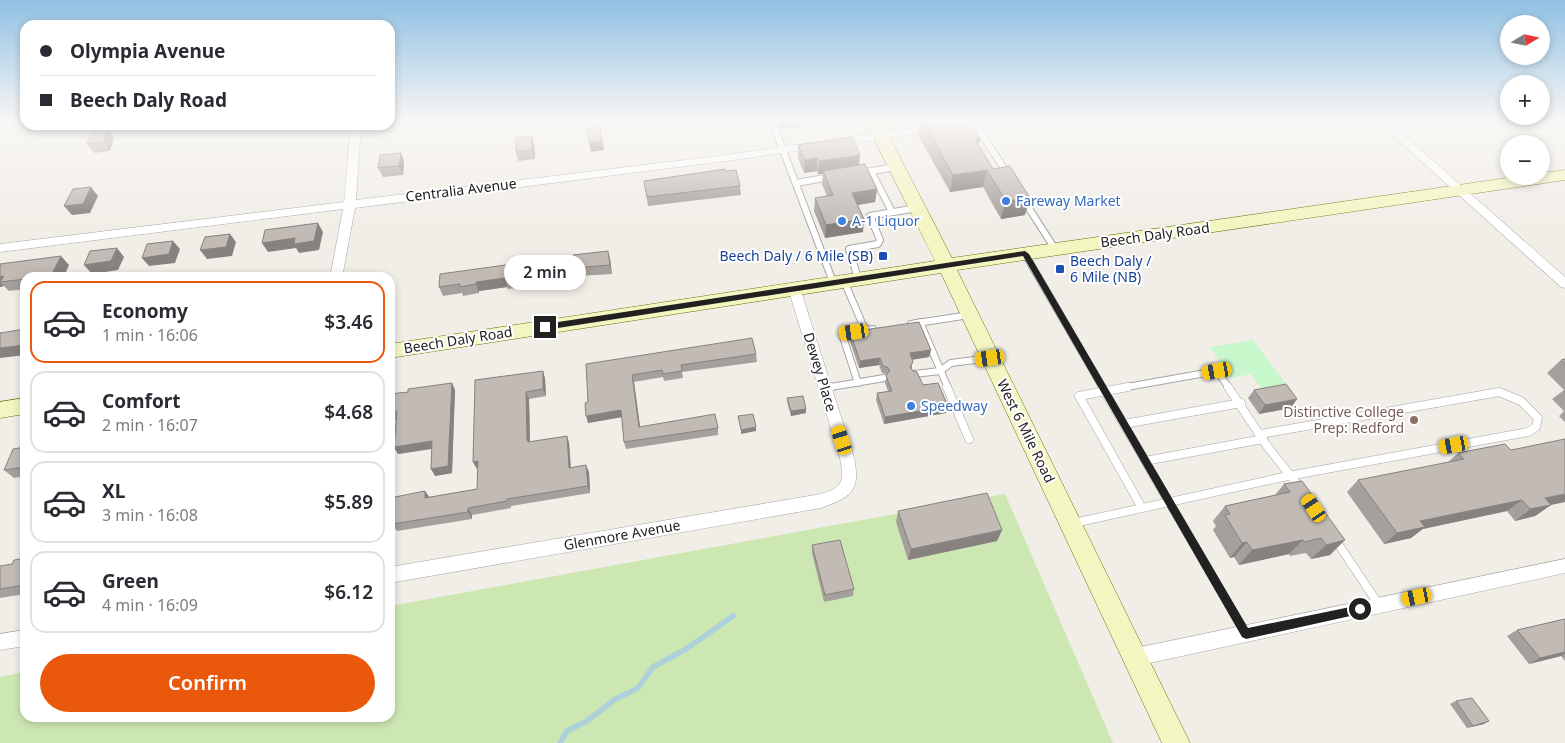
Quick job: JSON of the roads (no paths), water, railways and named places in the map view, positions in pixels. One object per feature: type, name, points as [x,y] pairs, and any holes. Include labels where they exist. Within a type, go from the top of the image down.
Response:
[{"type":"main road","name":"West 6 Mile Road","points":[[890,156],[970,314],[1176,743]]},
{"type":"main road","name":"Beech Daly Road","points":[[395,350],[845,280],[1565,175]]},
{"type":"main road","points":[[0,410],[20,407]]},
{"type":"street","points":[[337,272],[349,205],[353,156]]},
{"type":"street","name":"Centralia Avenue","points":[[0,248],[739,156]]},
{"type":"street","points":[[1422,156],[1565,284]]},
{"type":"street","name":"Dewey Place","points":[[794,288],[848,458],[851,474],[850,485]]},
{"type":"street","name":"Glenmore Avenue","points":[[395,573],[821,501],[841,494],[850,485]]},
{"type":"street","points":[[1136,657],[1565,566]]},
{"type":"street","points":[[0,642],[20,639]]},
{"type":"lane","points":[[786,156],[796,183],[845,280],[865,330]]},
{"type":"lane","points":[[996,156],[1010,179]]},
{"type":"lane","points":[[854,174],[896,167]]},
{"type":"lane","points":[[871,171],[892,212]]},
{"type":"lane","points":[[796,183],[835,177]]},
{"type":"lane","points":[[1021,195],[1055,249]]},
{"type":"lane","points":[[845,280],[849,249],[878,244],[880,240],[870,216],[917,208]]},
{"type":"lane","points":[[1025,254],[1246,634]]},
{"type":"lane","points":[[902,325],[970,314]]},
{"type":"lane","points":[[920,322],[969,439]]},
{"type":"lane","points":[[858,383],[842,334],[884,328]]},
{"type":"lane","points":[[914,374],[940,371],[951,363],[990,358]]},
{"type":"lane","points":[[1142,508],[1079,396],[1217,371],[1241,403],[1288,476],[1308,500]]},
{"type":"lane","points":[[825,388],[884,378]]},
{"type":"lane","points":[[1071,523],[1288,476],[1528,432],[1534,430],[1538,425],[1538,418],[1519,398],[1499,392],[1262,436],[1145,461]]},
{"type":"lane","points":[[1124,424],[1241,403]]},
{"type":"lane","points":[[1330,532],[1380,605]]},
{"type":"waterway","points":[[560,743],[567,731],[587,721],[614,700],[638,688],[653,667],[686,649],[733,616]]},
{"type":"place","name":"Fareway Market","points":[[1006,201]]},
{"type":"place","name":"A-1 Liquor","points":[[842,221]]},
{"type":"place","name":"Beech Daly / 6 Mile (SB)","points":[[883,256]]},
{"type":"place","name":"Beech Daly / 6 Mile (NB)","points":[[1060,269]]},
{"type":"place","name":"Speedway","points":[[911,406]]},
{"type":"place","name":"Distinctive College Prep: Redford","points":[[1414,420]]}]
